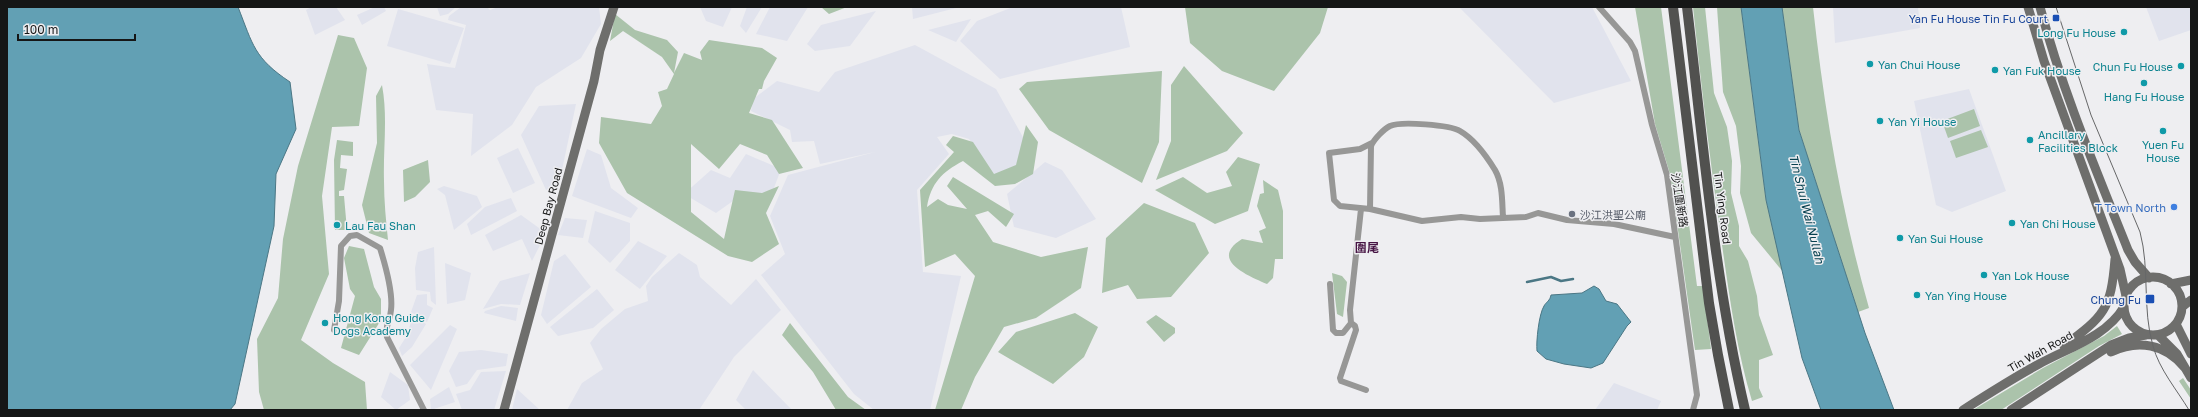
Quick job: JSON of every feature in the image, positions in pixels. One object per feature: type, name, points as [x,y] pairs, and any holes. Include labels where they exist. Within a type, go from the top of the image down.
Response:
[{"type":"main road","name":"Deep Bay Road","points":[[504,410],[594,81],[600,50],[614,7]]},
{"type":"main road","points":[[1673,7],[1711,317],[1729,410]]},
{"type":"main road","name":"Tin Ying Road","points":[[1686,7],[1728,330],[1745,410]]},
{"type":"main road","points":[[2028,7],[2044,61],[2115,256],[2126,296]]},
{"type":"main road","points":[[2040,7],[2076,120],[2128,250],[2135,262],[2149,278]]},
{"type":"main road","points":[[2040,363],[2093,324],[2104,310],[2113,286],[2115,256]]},
{"type":"main road","points":[[2147,335],[2133,328],[2125,315],[2124,307],[2126,296],[2132,286],[2149,278],[2157,278],[2172,284],[2191,280]]},
{"type":"main road","points":[[2172,284],[2179,295],[2182,307]]},
{"type":"main road","points":[[2011,410],[2111,345],[2129,338],[2158,335],[2171,329],[2176,324],[2182,307],[2191,300]]},
{"type":"main road","name":"Tin Wah Road","points":[[1964,410],[2040,363],[2108,327],[2118,318],[2124,307]]},
{"type":"main road","points":[[2176,324],[2191,354]]},
{"type":"main road","points":[[2158,335],[2172,348],[2191,378]]},
{"type":"main road","points":[[2053,383],[2112,351],[2136,344],[2160,348],[2174,356],[2185,368]]},
{"type":"street","name":"沙江圍新路","points":[[1600,7],[1630,42],[1635,51],[1652,125],[1667,175],[1697,395],[1693,410]]},
{"type":"street","points":[[1503,218],[1500,185],[1495,170],[1478,148],[1460,130],[1412,124],[1396,125],[1389,127],[1372,143],[1360,149],[1329,153],[1334,200],[1344,207],[1370,209],[1422,221],[1461,217],[1480,219],[1503,218],[1526,217],[1538,213],[1567,220],[1614,224],[1676,237]]},
{"type":"street","points":[[1370,209],[1370,149],[1372,143]]},
{"type":"street","points":[[1362,209],[1350,310],[1351,323],[1355,326],[1356,330],[1340,380],[1366,390]]},
{"type":"street","points":[[334,330],[339,300],[340,246],[350,236],[357,236],[380,248],[386,267],[391,310],[386,324],[387,338],[424,410]]},
{"type":"street","points":[[1330,284],[1333,330],[1336,333],[1343,333],[1351,323]]},
{"type":"shaded area","points":[[311,7],[336,7],[345,20],[315,35],[306,10]]},
{"type":"shaded area","points":[[375,7],[384,7],[386,11],[362,25],[357,15]]},
{"type":"shaded area","points":[[437,7],[456,7],[448,14],[440,16]]},
{"type":"shaded area","points":[[461,7],[487,7],[490,10],[498,7],[599,7],[601,24],[581,58],[536,87],[512,125],[471,156],[473,114],[436,110],[427,64],[455,68],[466,25],[448,20],[449,16]]},
{"type":"shaded area","points":[[700,7],[732,7],[723,27],[706,21]]},
{"type":"shaded area","points":[[747,7],[762,7],[746,33],[740,26]]},
{"type":"shaded area","points":[[770,7],[808,7],[787,41],[756,34]]},
{"type":"shaded area","points":[[912,7],[960,7],[913,19]]},
{"type":"shaded area","points":[[1013,7],[1121,7],[1130,47],[1000,79],[960,41],[977,21]]},
{"type":"shaded area","points":[[1459,7],[1592,7],[1631,81],[1554,103]]},
{"type":"shaded area","points":[[1833,7],[1918,7],[1920,28],[1835,43]]},
{"type":"shaded area","points":[[2146,7],[2191,7],[2191,30],[2159,41]]},
{"type":"shaded area","points":[[398,9],[464,28],[450,64],[387,46]]},
{"type":"shaded area","points":[[876,11],[850,46],[815,51],[807,44],[821,25]]},
{"type":"shaded area","points":[[971,19],[956,42],[928,30]]},
{"type":"shaded area","points":[[915,45],[996,89],[1034,157],[997,180],[969,139],[952,134],[937,137],[949,154],[917,190],[923,272],[961,276],[930,410],[874,410],[854,394],[761,275],[785,254],[770,216],[788,175],[875,152],[820,164],[814,141],[792,142],[790,130],[751,111],[753,99],[777,81],[819,92],[835,72]]},
{"type":"shaded area","points":[[1969,89],[2006,191],[1952,212],[1936,205],[1914,101]]},
{"type":"shaded area","points":[[576,104],[559,184],[546,190],[521,135],[539,106]]},
{"type":"shaded area","points":[[518,148],[535,183],[513,193],[497,158]]},
{"type":"shaded area","points":[[587,149],[601,155],[611,188],[638,208],[631,218],[572,196]]},
{"type":"shaded area","points":[[746,154],[781,169],[771,196],[740,196],[716,213],[684,194],[711,170],[730,178]]},
{"type":"shaded area","points":[[1045,162],[1062,170],[1096,219],[1056,238],[1014,227],[1007,194]]},
{"type":"shaded area","points":[[444,186],[477,196],[482,207],[454,230],[445,195],[437,189]]},
{"type":"shaded area","points":[[511,198],[517,211],[471,235],[467,224],[485,207]]},
{"type":"shaded area","points":[[595,211],[630,223],[630,241],[610,263],[588,242]]},
{"type":"shaded area","points":[[521,215],[546,233],[532,261],[522,239],[493,251],[485,235]]},
{"type":"shaded area","points":[[565,218],[587,220],[583,238],[558,235]]},
{"type":"shaded area","points":[[638,241],[667,256],[640,289],[615,270]]},
{"type":"shaded area","points":[[434,247],[436,305],[431,301],[430,292],[416,290],[415,268],[418,252]]},
{"type":"shaded area","points":[[679,253],[697,265],[700,277],[731,305],[756,279],[781,310],[734,357],[699,410],[567,410],[582,383],[603,369],[590,343],[601,329],[625,309],[648,301],[646,286],[652,277]]},
{"type":"shaded area","points":[[565,254],[591,287],[547,324],[541,315],[554,261]]},
{"type":"shaded area","points":[[445,263],[471,273],[465,300],[447,304]]},
{"type":"shaded area","points":[[530,273],[520,305],[501,304],[483,309],[500,281]]},
{"type":"shaded area","points":[[597,289],[614,310],[593,328],[558,336],[550,327]]},
{"type":"shaded area","points":[[427,294],[427,305],[433,308],[427,322],[411,312],[417,295]]},
{"type":"shaded area","points":[[501,306],[518,308],[516,321],[484,313],[485,311]]},
{"type":"shaded area","points":[[413,316],[426,324],[412,347],[402,356],[399,348],[406,337]]},
{"type":"shaded area","points":[[450,325],[457,329],[431,390],[410,365]]},
{"type":"shaded area","points":[[481,350],[508,354],[506,366],[477,370],[467,384],[456,387],[449,371],[459,352]]},
{"type":"shaded area","points":[[753,370],[792,410],[746,410],[736,400]]},
{"type":"shaded area","points":[[506,371],[494,410],[462,410],[456,394],[470,390],[481,372]]},
{"type":"shaded area","points":[[390,372],[408,385],[410,400],[396,410],[381,397]]},
{"type":"shaded area","points":[[1614,383],[1661,401],[1657,410],[1595,410]]},
{"type":"shaded area","points":[[449,387],[455,402],[431,410],[430,399]]},
{"type":"shaded area","points":[[517,389],[540,410],[512,410]]},
{"type":"green space","points":[[821,7],[847,7],[829,14]]},
{"type":"green space","points":[[1185,7],[1328,7],[1320,33],[1274,91],[1222,71],[1190,43]]},
{"type":"green space","points":[[1635,7],[1661,7],[1697,286],[1703,286],[1711,349],[1695,350],[1670,174],[1655,124]]},
{"type":"green space","points":[[1693,7],[1705,7],[1714,93],[1727,127],[1732,161],[1731,193],[1739,226],[1739,246],[1748,261],[1757,296],[1759,315],[1773,355],[1759,360],[1759,388],[1763,397],[1752,401],[1737,341],[1727,279],[1709,151]]},
{"type":"green space","points":[[1717,7],[1741,7],[1766,200],[1784,273],[1751,233],[1740,193],[1741,166],[1736,126],[1723,92]]},
{"type":"green space","points":[[1782,7],[1813,7],[1822,83],[1835,159],[1850,234],[1869,308],[1858,312],[1799,130]]},
{"type":"green space","points":[[615,14],[635,30],[667,40],[678,52],[674,73],[684,53],[702,60],[700,52],[709,40],[762,48],[777,58],[764,81],[762,89],[759,89],[749,113],[772,120],[803,168],[779,174],[767,155],[740,144],[719,169],[691,144],[691,212],[724,239],[735,190],[762,193],[779,186],[766,213],[779,244],[752,262],[728,256],[627,193],[599,143],[601,117],[651,124],[662,106],[658,92],[667,89],[674,74],[662,57],[623,31],[610,41]]},
{"type":"green space","points":[[338,35],[354,38],[367,68],[359,126],[332,127],[322,196],[329,274],[301,340],[333,363],[365,382],[367,410],[264,410],[259,392],[257,339],[278,298],[283,239],[298,166]]},
{"type":"green space","points":[[1184,66],[1243,133],[1227,151],[1156,180],[1171,141],[1171,85]]},
{"type":"green space","points":[[1162,71],[1159,142],[1142,183],[1049,130],[1019,89],[1027,82]]},
{"type":"green space","points":[[382,85],[385,109],[384,196],[388,240],[369,233],[362,205],[377,143],[376,96]]},
{"type":"green space","points":[[1974,109],[1980,126],[1948,138],[1942,121]]},
{"type":"green space","points":[[1026,125],[1038,142],[1033,174],[1015,184],[995,186],[963,161],[949,169],[939,179],[931,191],[927,207],[938,199],[948,205],[967,209],[947,186],[953,177],[1014,214],[1006,227],[988,211],[975,215],[993,242],[1041,257],[1088,247],[1081,288],[1036,318],[1004,327],[975,377],[961,410],[935,410],[975,276],[955,254],[925,267],[920,190],[954,152],[946,145],[953,136],[973,142],[994,174],[1016,165]]},
{"type":"green space","points":[[1981,130],[1988,147],[1956,158],[1950,141]]},
{"type":"green space","points":[[337,140],[353,142],[353,156],[341,155],[340,168],[347,169],[344,190],[339,191],[339,196],[344,196],[347,230],[335,230],[334,160]]},
{"type":"green space","points":[[1238,157],[1260,164],[1248,211],[1215,224],[1155,190],[1183,177],[1207,193],[1232,186],[1226,172]]},
{"type":"green space","points":[[428,160],[430,182],[415,197],[404,202],[403,170]]},
{"type":"green space","points":[[1263,180],[1278,190],[1283,211],[1283,259],[1275,259],[1273,278],[1267,284],[1242,272],[1230,260],[1229,254],[1233,247],[1242,239],[1263,243],[1259,231],[1266,228],[1257,206],[1260,194],[1264,193]]},
{"type":"green space","points":[[1144,203],[1195,223],[1209,253],[1171,297],[1137,299],[1128,285],[1102,293],[1106,238]]},
{"type":"green space","points":[[349,246],[364,249],[374,287],[381,299],[381,320],[359,355],[341,348],[355,296],[350,289],[344,258]]},
{"type":"green space","points":[[1332,273],[1342,276],[1347,282],[1343,317],[1337,314]]},
{"type":"green space","points":[[1075,313],[1098,327],[1084,357],[1053,384],[998,352],[1016,332]]},
{"type":"green space","points":[[1156,315],[1175,328],[1175,333],[1164,342],[1146,322]]},
{"type":"green space","points":[[790,323],[848,397],[866,410],[836,410],[813,372],[782,335]]},
{"type":"green space","points":[[2117,326],[2122,334],[2099,346],[2001,410],[1973,410],[2043,368],[2104,336]]},
{"type":"green space","points":[[2183,378],[2191,390],[2191,399],[2179,381]]},
{"type":"water","points":[[7,7],[238,7],[256,50],[269,66],[290,82],[296,129],[276,174],[274,226],[235,404],[230,410],[7,410]]},
{"type":"water","name":"Tin Shui Wai Nullah","points":[[1741,7],[1782,7],[1799,130],[1865,333],[1894,410],[1821,410],[1802,358],[1766,200]]},
{"type":"water","points":[[1594,286],[1599,289],[1606,301],[1617,304],[1631,322],[1603,363],[1591,368],[1564,364],[1546,359],[1537,351],[1537,334],[1542,310],[1550,299],[1551,295],[1582,293]]},
{"type":"waterway","points":[[1527,282],[1551,277],[1561,281],[1573,279]]},
{"type":"tram line","points":[[2056,7],[2091,115],[2140,232],[2145,260],[2148,318],[2153,346],[2159,363],[2189,410]]},
{"type":"place","name":"Yan Fu House Tin Fu Court","points":[[2056,18]]},
{"type":"place","name":"Long Fu House","points":[[2124,32]]},
{"type":"place","name":"Yan Chui House","points":[[1870,64]]},
{"type":"place","name":"Chun Fu House","points":[[2181,66]]},
{"type":"place","name":"Yan Fuk House","points":[[1995,70]]},
{"type":"place","name":"Hang Fu House","points":[[2144,83]]},
{"type":"place","name":"Yan Yi House","points":[[1880,121]]},
{"type":"place","name":"Yuen Fu House","points":[[2163,131]]},
{"type":"place","name":"Ancillary Facilities Block","points":[[2030,140]]},
{"type":"place","name":"T Town North","points":[[2174,207]]},
{"type":"place","name":"沙江洪聖公廟","points":[[1572,214]]},
{"type":"place","name":"Yan Chi House","points":[[2012,223]]},
{"type":"place","name":"Lau Fau Shan","points":[[337,225]]},
{"type":"place","name":"Yan Sui House","points":[[1900,238]]},
{"type":"place","name":"Yan Lok House","points":[[1984,275]]},
{"type":"place","name":"Yan Ying House","points":[[1917,295]]},
{"type":"place","name":"Chung Fu","points":[[2150,299]]},
{"type":"place","name":"Hong Kong Guide Dogs Academy","points":[[325,323]]},
{"type":"district","name":"圍尾","points":[[1367,247]]}]
